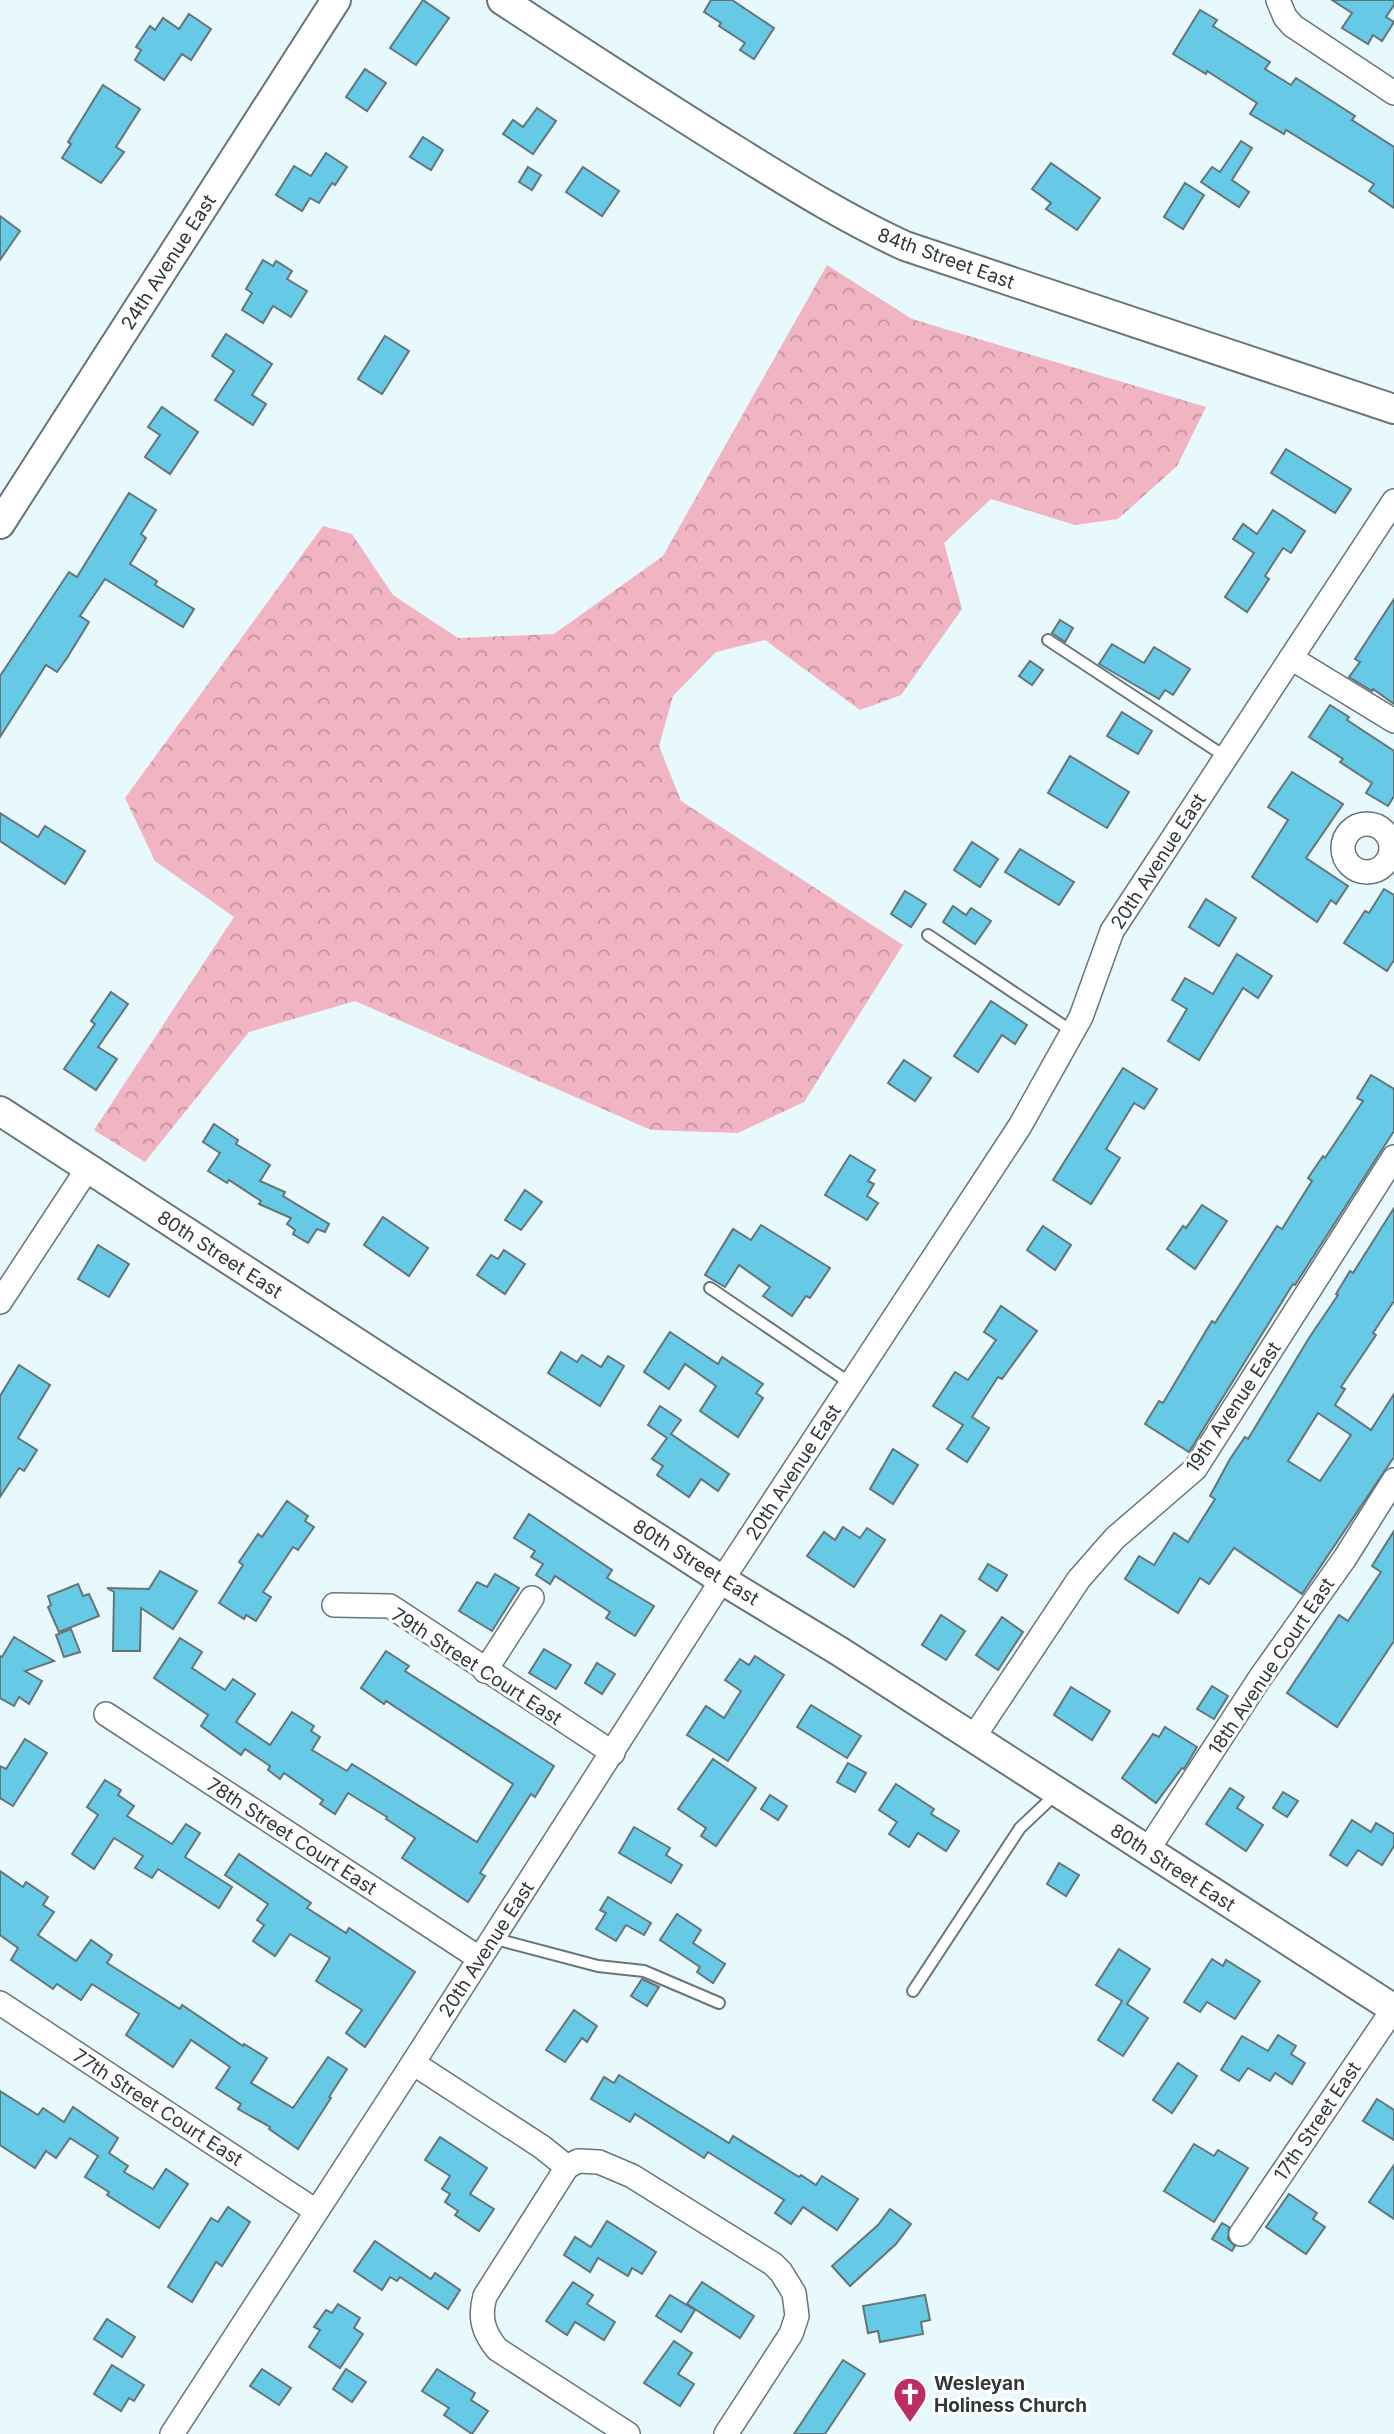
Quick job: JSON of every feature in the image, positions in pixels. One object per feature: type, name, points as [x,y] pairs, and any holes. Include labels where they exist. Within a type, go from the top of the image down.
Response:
[{"type":"street","name":"24th Avenue East","points":[[0,524],[336,0]]},
{"type":"street","name":"84th Street East","points":[[502,0],[638,90],[833,211],[872,231],[905,246],[1394,409]]},
{"type":"street","points":[[1278,0],[1285,17],[1293,26],[1394,93]]},
{"type":"street","name":"20th Avenue East","points":[[172,2434],[414,2063],[722,1580],[1020,1126],[1081,1017],[1112,931],[1394,501]]},
{"type":"street","points":[[1291,658],[1394,722]]},
{"type":"street","name":"80th Street East","points":[[0,1111],[722,1580],[839,1651],[1394,2009]]},
{"type":"street","name":"19th Avenue East","points":[[973,1738],[1079,1579],[1115,1538],[1195,1469],[1218,1437],[1394,1157]]},
{"type":"street","points":[[0,1302],[88,1168]]},
{"type":"street","name":"18th Avenue Court East","points":[[1147,1851],[1260,1678],[1345,1558],[1394,1480]]},
{"type":"street","points":[[485,1671],[532,1598]]},
{"type":"street","name":"79th Street Court East","points":[[334,1605],[390,1606],[612,1753]]},
{"type":"street","name":"78th Street Court East","points":[[106,1714],[479,1958]]},
{"type":"street","name":"77th Street Court East","points":[[0,2003],[316,2211]]},
{"type":"street","name":"17th Street East","points":[[1241,2234],[1394,2009]]},
{"type":"street","points":[[414,2063],[542,2147],[567,2167]]},
{"type":"street","points":[[628,2434],[497,2349],[487,2337],[481,2318],[485,2296],[567,2167],[578,2161],[598,2162],[632,2176],[773,2264],[794,2293],[797,2308],[791,2334],[726,2434]]},
{"type":"lane","points":[[1048,640],[1226,757]]},
{"type":"lane","points":[[928,935],[1073,1032]]},
{"type":"lane","points":[[710,1288],[850,1383]]},
{"type":"lane","points":[[913,1991],[1020,1828],[1058,1793]]},
{"type":"lane","points":[[492,1938],[598,1966],[644,1971],[719,2003]]},
{"type":"green space","points":[[827,265],[912,319],[1206,407],[1177,466],[1118,519],[1075,525],[991,499],[944,543],[962,609],[901,695],[860,710],[765,640],[716,652],[673,696],[659,746],[681,801],[903,945],[804,1102],[738,1133],[651,1130],[355,1001],[249,1032],[145,1162],[94,1130],[234,917],[155,861],[125,798],[323,526],[352,534],[393,595],[458,638],[554,634],[663,556]]},
{"type":"building","points":[[423,0],[449,18],[416,65],[390,48]]},
{"type":"building","points":[[711,0],[732,0],[774,28],[754,59],[740,50],[745,43],[719,26],[721,23],[704,12]]},
{"type":"building","points":[[1332,0],[1394,0],[1394,5],[1386,17],[1394,22],[1382,41],[1373,35],[1368,44],[1342,28],[1352,13]]},
{"type":"building","points":[[1200,10],[1217,20],[1213,26],[1270,62],[1265,69],[1291,85],[1296,78],[1355,116],[1352,120],[1394,147],[1394,208],[1369,191],[1374,184],[1286,130],[1284,134],[1250,114],[1257,103],[1207,71],[1206,74],[1173,54]]},
{"type":"building","points":[[189,14],[211,29],[191,60],[182,54],[164,80],[135,60],[141,50],[136,47],[150,26],[155,30],[163,18],[179,29]]},
{"type":"building","points":[[365,69],[386,83],[367,111],[346,97]]},
{"type":"building","points":[[103,85],[140,109],[116,147],[124,152],[101,183],[62,158],[71,144],[68,142]]},
{"type":"building","points":[[537,108],[556,121],[533,154],[503,134],[513,120],[523,127]]},
{"type":"building","points":[[423,137],[443,150],[431,170],[410,157]]},
{"type":"building","points":[[1241,141],[1252,148],[1232,180],[1249,192],[1239,207],[1201,182],[1212,167],[1220,172]]},
{"type":"building","points":[[326,153],[347,167],[319,203],[310,198],[302,211],[276,195],[294,166],[311,176]]},
{"type":"building","points":[[1051,163],[1100,198],[1077,230],[1046,209],[1051,203],[1032,189]]},
{"type":"building","points":[[528,167],[541,175],[532,190],[519,182]]},
{"type":"building","points":[[583,167],[619,191],[602,216],[566,192]]},
{"type":"building","points":[[1185,183],[1204,195],[1183,229],[1164,217]]},
{"type":"building","points":[[0,216],[20,231],[0,260]]},
{"type":"building","points":[[263,260],[273,266],[276,261],[292,271],[287,279],[307,291],[291,317],[273,306],[263,323],[242,310],[252,293],[246,289]]},
{"type":"building","points":[[226,334],[272,364],[252,395],[266,404],[253,425],[215,400],[234,371],[212,356]]},
{"type":"building","points":[[385,336],[409,351],[382,394],[358,379]]},
{"type":"building","points":[[162,407],[198,432],[170,474],[145,457],[160,435],[148,427]]},
{"type":"building","points":[[1286,449],[1351,489],[1335,513],[1271,473]]},
{"type":"building","points":[[129,493],[156,510],[141,534],[146,538],[130,564],[157,581],[155,585],[194,609],[183,627],[105,579],[80,616],[89,622],[67,658],[57,672],[46,665],[0,737],[0,676],[69,572],[77,577]]},
{"type":"building","points":[[1273,510],[1305,531],[1291,553],[1283,548],[1265,576],[1269,579],[1247,612],[1225,597],[1254,553],[1233,539],[1243,524],[1257,534]]},
{"type":"building","points":[[1394,599],[1394,704],[1349,677],[1360,662],[1355,659]]},
{"type":"building","points":[[1060,620],[1073,628],[1065,642],[1052,633]]},
{"type":"building","points":[[1112,644],[1144,663],[1154,647],[1190,669],[1173,695],[1165,690],[1159,699],[1099,664]]},
{"type":"building","points":[[1030,661],[1043,670],[1032,685],[1019,676]]},
{"type":"building","points":[[1330,705],[1349,717],[1347,720],[1394,751],[1394,796],[1388,806],[1366,793],[1372,783],[1340,762],[1343,759],[1309,737]]},
{"type":"building","points":[[1122,712],[1152,731],[1138,754],[1107,736]]},
{"type":"building","points":[[1070,756],[1129,792],[1107,828],[1048,793]]},
{"type":"building","points":[[1292,772],[1343,804],[1306,858],[1348,886],[1336,904],[1331,900],[1317,922],[1252,877],[1288,820],[1268,807]]},
{"type":"building","points":[[0,813],[38,837],[45,826],[85,851],[65,884],[0,841]]},
{"type":"building","points":[[972,842],[998,859],[980,887],[954,870]]},
{"type":"building","points":[[1020,849],[1074,882],[1059,905],[1005,872]]},
{"type":"building","points":[[1384,889],[1394,895],[1394,960],[1387,971],[1344,943],[1365,911],[1369,913]]},
{"type":"building","points":[[905,891],[926,904],[911,927],[891,914]]},
{"type":"building","points":[[1206,899],[1236,918],[1219,946],[1189,927]]},
{"type":"building","points":[[953,906],[966,915],[971,908],[991,921],[975,944],[943,922]]},
{"type":"building","points":[[1237,954],[1272,976],[1258,998],[1243,988],[1199,1060],[1168,1041],[1187,1009],[1172,1000],[1185,978],[1213,994]]},
{"type":"building","points":[[111,992],[128,1004],[98,1047],[117,1059],[96,1090],[64,1069],[95,1024],[91,1021]]},
{"type":"building","points":[[991,1001],[1027,1025],[1015,1044],[1002,1035],[978,1072],[954,1056]]},
{"type":"building","points":[[904,1060],[931,1078],[915,1101],[888,1083]]},
{"type":"building","points":[[1123,1068],[1157,1089],[1144,1109],[1134,1103],[1106,1149],[1120,1158],[1091,1204],[1053,1180]]},
{"type":"building","points":[[1371,1075],[1394,1089],[1394,1131],[1295,1285],[1293,1284],[1189,1452],[1145,1424],[1159,1401],[1163,1403],[1212,1321],[1215,1323],[1277,1226],[1282,1229],[1312,1181],[1308,1178],[1323,1156],[1325,1158],[1363,1101],[1357,1098]]},
{"type":"building","points":[[214,1124],[238,1140],[236,1144],[270,1165],[260,1181],[285,1192],[283,1196],[329,1224],[325,1232],[317,1229],[308,1243],[293,1234],[295,1230],[287,1224],[291,1218],[259,1204],[261,1201],[229,1180],[227,1183],[208,1171],[220,1153],[203,1142]]},
{"type":"building","points":[[850,1155],[875,1170],[868,1181],[874,1184],[867,1196],[878,1203],[867,1220],[825,1195]]},
{"type":"building","points":[[525,1190],[542,1202],[521,1230],[505,1220]]},
{"type":"building","points":[[1202,1205],[1227,1221],[1195,1269],[1167,1249]]},
{"type":"building","points":[[1394,1208],[1394,1301],[1373,1333],[1376,1335],[1341,1387],[1345,1389],[1335,1405],[1371,1430],[1394,1394],[1394,1457],[1302,1594],[1234,1548],[1209,1584],[1200,1578],[1178,1613],[1125,1579],[1139,1556],[1154,1565],[1174,1533],[1188,1542],[1215,1499],[1210,1496],[1230,1459],[1245,1437],[1248,1439],[1338,1295],[1336,1294],[1350,1271],[1353,1273]],"holes":[[[1318,1413],[1351,1435],[1320,1481],[1288,1461]]]},
{"type":"building","points":[[383,1217],[428,1248],[409,1276],[364,1245]]},
{"type":"building","points":[[761,1225],[830,1268],[810,1298],[806,1296],[792,1316],[763,1296],[770,1287],[739,1265],[725,1287],[705,1275],[733,1229],[751,1240]]},
{"type":"building","points":[[1043,1226],[1071,1245],[1055,1270],[1027,1250]]},
{"type":"building","points":[[98,1245],[129,1264],[109,1297],[78,1279]]},
{"type":"building","points":[[504,1250],[525,1264],[505,1294],[477,1275],[491,1255],[498,1259]]},
{"type":"building","points":[[1001,1306],[1037,1331],[1002,1379],[998,1377],[972,1417],[989,1428],[967,1462],[947,1449],[963,1425],[933,1406],[955,1372],[968,1380],[996,1340],[984,1332]]},
{"type":"building","points":[[670,1332],[718,1364],[722,1357],[763,1384],[756,1393],[763,1398],[738,1437],[700,1411],[716,1386],[685,1364],[669,1389],[644,1372]]},
{"type":"building","points":[[561,1352],[577,1362],[582,1355],[601,1367],[608,1356],[624,1366],[600,1406],[548,1373]]},
{"type":"building","points":[[19,1365],[50,1385],[18,1438],[37,1450],[24,1471],[19,1468],[0,1497],[0,1396]]},
{"type":"building","points":[[660,1406],[681,1420],[671,1434],[729,1474],[718,1491],[701,1479],[689,1497],[657,1475],[663,1466],[652,1459],[667,1438],[648,1425]]},
{"type":"building","points":[[893,1449],[918,1465],[893,1504],[870,1489]]},
{"type":"building","points":[[287,1501],[308,1516],[305,1521],[314,1527],[298,1550],[293,1547],[263,1592],[271,1597],[256,1621],[246,1615],[244,1619],[219,1603],[243,1565],[239,1562],[258,1534],[262,1537]]},
{"type":"building","points":[[529,1514],[612,1570],[607,1578],[654,1606],[635,1636],[606,1618],[610,1612],[555,1576],[550,1584],[536,1575],[543,1564],[531,1557],[535,1551],[514,1538]]},
{"type":"building","points":[[843,1527],[860,1538],[867,1528],[885,1540],[854,1587],[807,1556],[824,1532],[835,1540]]},
{"type":"building","points":[[1394,1531],[1394,1641],[1337,1727],[1287,1693],[1339,1615],[1348,1621],[1381,1572],[1372,1566]]},
{"type":"building","points":[[988,1564],[1007,1575],[997,1591],[979,1579]]},
{"type":"building","points":[[160,1571],[197,1591],[173,1629],[141,1608],[140,1651],[113,1651],[114,1592],[107,1588],[149,1589]]},
{"type":"building","points":[[495,1574],[519,1588],[492,1631],[459,1611],[477,1582],[487,1587]]},
{"type":"building","points":[[78,1584],[83,1596],[89,1594],[99,1616],[59,1632],[48,1607],[51,1605],[48,1596]]},
{"type":"building","points":[[941,1615],[965,1631],[946,1660],[922,1645]]},
{"type":"building","points":[[1002,1617],[1023,1632],[998,1670],[976,1655]]},
{"type":"building","points":[[71,1629],[80,1652],[64,1657],[56,1635]]},
{"type":"building","points":[[14,1637],[54,1661],[25,1671],[42,1681],[29,1704],[19,1697],[14,1706],[0,1698],[0,1656],[2,1657]]},
{"type":"building","points":[[180,1638],[202,1652],[192,1668],[225,1690],[233,1679],[255,1694],[236,1722],[270,1745],[292,1712],[314,1726],[311,1731],[320,1737],[312,1750],[347,1771],[352,1764],[477,1842],[513,1784],[386,1701],[384,1704],[361,1688],[386,1651],[409,1666],[405,1671],[554,1766],[535,1797],[531,1794],[480,1873],[485,1876],[468,1902],[402,1858],[415,1838],[386,1819],[387,1817],[348,1793],[335,1814],[320,1804],[323,1800],[284,1773],[280,1779],[268,1770],[270,1766],[245,1749],[241,1755],[201,1726],[208,1715],[154,1678]]},
{"type":"building","points":[[544,1649],[571,1665],[556,1689],[529,1673]]},
{"type":"building","points":[[755,1656],[784,1675],[728,1761],[687,1735],[706,1706],[724,1718],[741,1691],[725,1680],[740,1659],[749,1665]]},
{"type":"building","points":[[597,1663],[615,1674],[602,1694],[585,1683]]},
{"type":"building","points":[[1212,1686],[1228,1696],[1214,1719],[1197,1709]]},
{"type":"building","points":[[1071,1687],[1110,1711],[1092,1740],[1054,1715]]},
{"type":"building","points":[[811,1705],[861,1736],[847,1758],[797,1727]]},
{"type":"building","points":[[1165,1727],[1197,1747],[1184,1769],[1182,1768],[1156,1803],[1122,1778],[1153,1734],[1159,1737]]},
{"type":"building","points":[[25,1739],[47,1753],[13,1806],[0,1798],[0,1766],[6,1769]]},
{"type":"building","points":[[713,1759],[756,1788],[716,1846],[701,1836],[706,1828],[678,1809]]},
{"type":"building","points":[[848,1763],[866,1773],[855,1792],[837,1782]]},
{"type":"building","points":[[105,1780],[121,1790],[118,1795],[134,1806],[127,1816],[172,1844],[186,1824],[200,1833],[185,1857],[232,1887],[219,1908],[158,1869],[152,1878],[135,1868],[143,1856],[114,1838],[94,1869],[72,1854],[98,1815],[87,1807]]},
{"type":"building","points":[[896,1784],[934,1809],[931,1814],[959,1831],[946,1851],[918,1833],[909,1847],[889,1834],[897,1822],[879,1810]]},
{"type":"building","points":[[1230,1788],[1244,1797],[1237,1808],[1263,1825],[1246,1851],[1206,1824]]},
{"type":"building","points":[[1283,1792],[1298,1801],[1287,1817],[1273,1808]]},
{"type":"building","points":[[770,1795],[787,1806],[778,1820],[761,1809]]},
{"type":"building","points":[[1352,1820],[1371,1832],[1376,1823],[1394,1834],[1394,1846],[1382,1865],[1358,1850],[1347,1866],[1330,1855]]},
{"type":"building","points":[[634,1827],[670,1848],[666,1855],[682,1865],[671,1883],[619,1853]]},
{"type":"building","points":[[239,1854],[311,1903],[307,1908],[346,1933],[349,1928],[415,1972],[365,2047],[346,2033],[362,2010],[316,1981],[330,1958],[290,1934],[275,1956],[253,1941],[264,1925],[257,1920],[268,1904],[225,1875]]},
{"type":"building","points":[[1059,1863],[1079,1875],[1066,1896],[1047,1884]]},
{"type":"building","points":[[0,1871],[23,1887],[26,1882],[48,1897],[43,1905],[54,1912],[38,1935],[76,1961],[91,1940],[112,1955],[107,1963],[180,2009],[182,2005],[243,2046],[244,2044],[267,2058],[251,2083],[293,2108],[328,2057],[347,2069],[298,2149],[269,2129],[270,2127],[238,2109],[241,2104],[216,2088],[230,2067],[191,2040],[173,2067],[126,2035],[139,2014],[92,1984],[81,2000],[57,1984],[53,1989],[11,1960],[18,1948],[0,1935]]},
{"type":"building","points":[[608,1897],[651,1923],[644,1935],[626,1925],[616,1941],[596,1929],[606,1913],[600,1910]]},
{"type":"building","points":[[677,1914],[701,1930],[693,1943],[725,1964],[713,1983],[697,1972],[700,1967],[660,1940]]},
{"type":"building","points":[[1119,1949],[1150,1969],[1127,2004],[1148,2018],[1123,2056],[1098,2040],[1122,2001],[1096,1985]]},
{"type":"building","points":[[1212,1959],[1223,1966],[1226,1960],[1260,1981],[1235,2019],[1207,2002],[1200,2012],[1184,2002]]},
{"type":"building","points":[[642,1979],[659,1987],[647,2006],[631,1996]]},
{"type":"building","points":[[574,2010],[597,2026],[587,2042],[582,2038],[565,2062],[546,2050]]},
{"type":"building","points":[[1278,2035],[1296,2046],[1291,2054],[1305,2063],[1292,2084],[1275,2073],[1270,2081],[1248,2068],[1239,2081],[1221,2070],[1242,2036],[1268,2051]]},
{"type":"building","points":[[1178,2063],[1197,2076],[1172,2113],[1153,2100]]},
{"type":"building","points":[[619,2075],[729,2143],[733,2136],[799,2177],[801,2175],[816,2185],[822,2176],[858,2199],[837,2230],[803,2207],[791,2224],[775,2213],[784,2200],[708,2152],[704,2158],[635,2114],[630,2122],[591,2099],[604,2077],[614,2083]]},
{"type":"building","points":[[0,2091],[38,2115],[43,2108],[64,2122],[73,2107],[118,2138],[109,2153],[128,2166],[124,2172],[153,2189],[166,2169],[188,2184],[159,2228],[107,2195],[109,2192],[85,2177],[98,2156],[70,2138],[56,2158],[46,2151],[35,2168],[0,2145]]},
{"type":"building","points":[[1377,2099],[1394,2110],[1394,2140],[1363,2121]]},
{"type":"building","points":[[440,2137],[487,2168],[470,2194],[494,2209],[479,2231],[455,2215],[458,2211],[445,2202],[450,2194],[442,2189],[450,2176],[425,2160]]},
{"type":"building","points":[[1194,2144],[1214,2156],[1218,2150],[1248,2168],[1214,2222],[1164,2191]]},
{"type":"building","points":[[1394,2165],[1394,2219],[1369,2202]]},
{"type":"building","points":[[1289,2194],[1317,2213],[1313,2219],[1325,2227],[1306,2254],[1266,2227]]},
{"type":"building","points":[[228,2207],[250,2222],[222,2266],[216,2262],[192,2302],[168,2287],[211,2218],[218,2222]]},
{"type":"building","points":[[890,2209],[911,2224],[896,2244],[850,2286],[832,2266],[878,2225]]},
{"type":"building","points":[[607,2221],[656,2252],[642,2274],[632,2268],[628,2276],[598,2258],[590,2272],[564,2255],[575,2237],[591,2247]]},
{"type":"building","points":[[1222,2223],[1229,2227],[1228,2239],[1235,2246],[1232,2251],[1212,2239]]},
{"type":"building","points":[[375,2241],[431,2279],[435,2273],[460,2290],[448,2309],[400,2277],[397,2281],[390,2277],[382,2290],[354,2271]]},
{"type":"building","points":[[573,2282],[593,2295],[587,2304],[615,2322],[604,2340],[575,2322],[567,2335],[546,2321]]},
{"type":"building","points":[[702,2282],[754,2316],[740,2338],[687,2304]]},
{"type":"building","points":[[670,2295],[695,2310],[681,2332],[656,2316]]},
{"type":"building","points":[[925,2295],[930,2320],[921,2322],[923,2334],[880,2342],[878,2331],[868,2333],[863,2306]]},
{"type":"building","points":[[338,2304],[360,2318],[354,2328],[363,2334],[340,2368],[309,2347],[320,2330],[314,2327],[326,2310],[332,2313]]},
{"type":"building","points":[[107,2319],[135,2337],[122,2357],[94,2339]]},
{"type":"building","points":[[674,2341],[692,2353],[678,2374],[694,2384],[680,2406],[644,2383]]},
{"type":"building","points":[[843,2360],[865,2374],[825,2434],[794,2434]]},
{"type":"building","points":[[112,2365],[144,2385],[134,2401],[129,2398],[121,2411],[94,2394]]},
{"type":"building","points":[[262,2369],[291,2388],[279,2405],[250,2386]]},
{"type":"building","points":[[346,2369],[366,2382],[352,2402],[333,2389]]},
{"type":"building","points":[[437,2369],[475,2393],[471,2400],[488,2411],[472,2434],[444,2415],[449,2408],[422,2391]]},
{"type":"place","name":"Wesleyan Holiness Church","points":[[910,2424]]}]
